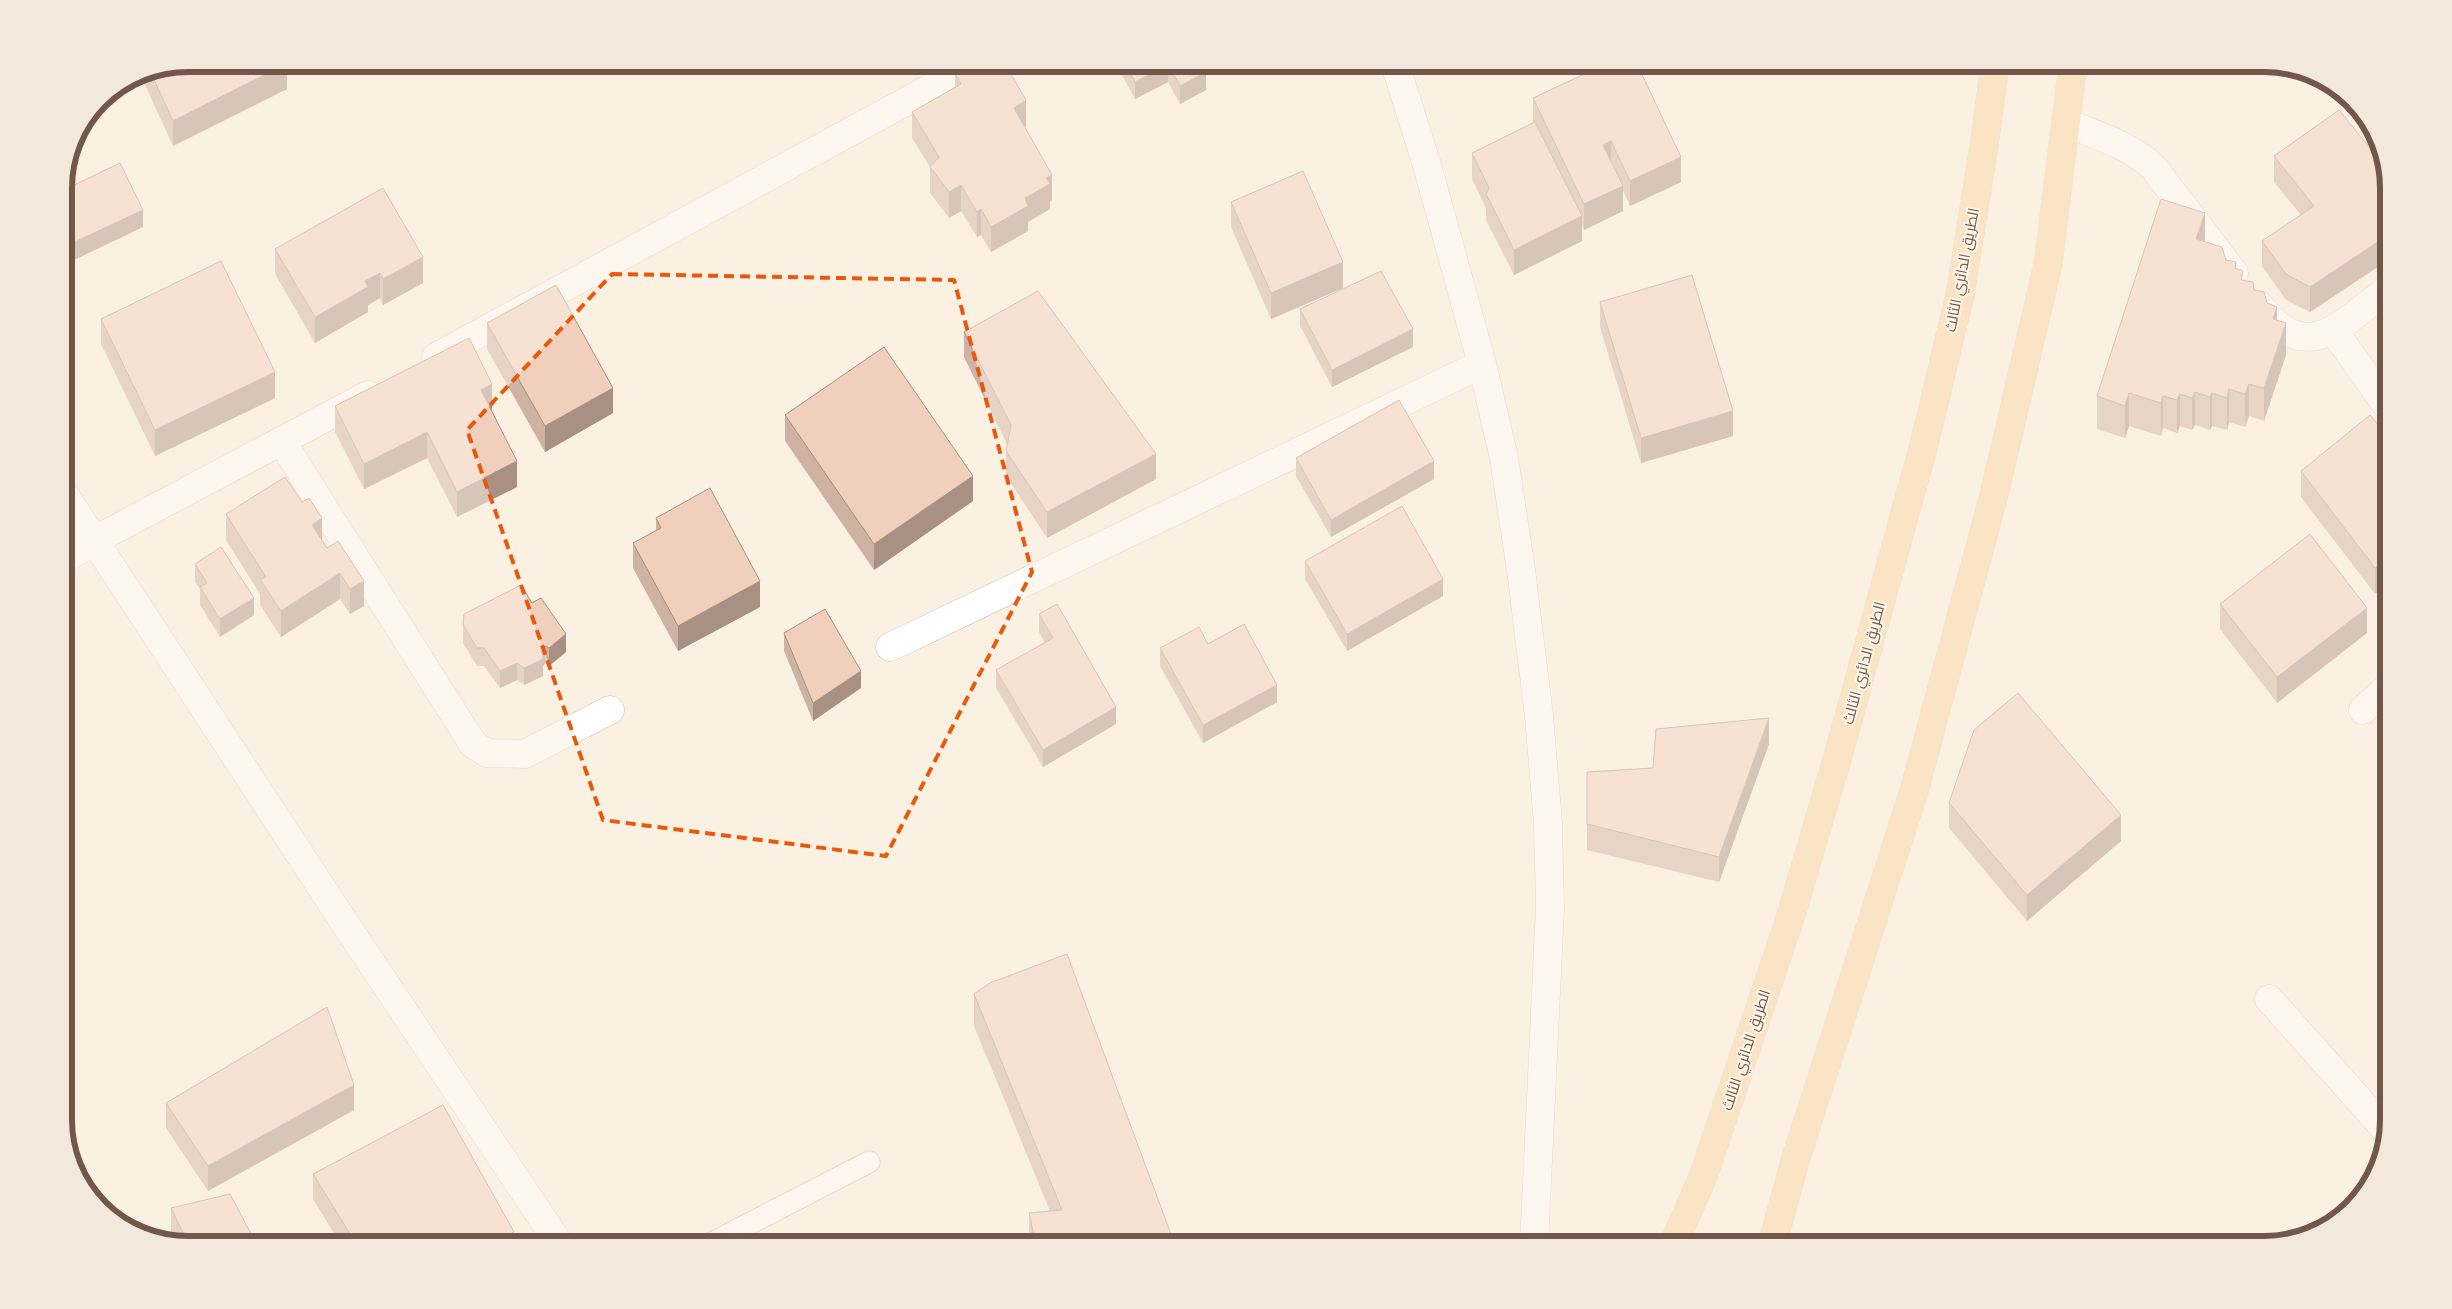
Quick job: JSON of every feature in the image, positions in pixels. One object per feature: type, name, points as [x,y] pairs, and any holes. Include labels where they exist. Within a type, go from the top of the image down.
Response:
[{"type":"main road","name":"الطريق الدائري الثالث","points":[[1677,1236],[1703,1178],[1791,915],[1838,756],[1923,448],[1960,295],[1994,72]]},
{"type":"main road","points":[[1774,1236],[1795,1161],[1914,791],[1994,495],[2048,264],[2072,72]]},
{"type":"street","points":[[412,371],[960,72]]},
{"type":"street","points":[[1398,72],[1427,165],[1482,364],[1504,458],[1521,570],[1539,716],[1548,823],[1550,908],[1534,1236]]},
{"type":"street","points":[[2067,123],[2132,150],[2154,168],[2278,328],[2301,338],[2313,338],[2333,330],[2379,296]]},
{"type":"street","points":[[2333,330],[2379,395]]},
{"type":"street","points":[[890,647],[1482,364]]},
{"type":"street","points":[[73,553],[386,385]]},
{"type":"street","points":[[282,442],[463,732],[473,744],[487,753],[524,754],[610,710]]},
{"type":"street","points":[[73,509],[344,922],[554,1236]]},
{"type":"street","points":[[2363,710],[2380,695]]},
{"type":"street","points":[[2269,999],[2380,1123]]},
{"type":"lane","points":[[725,1236],[868,1162]]},
{"type":"highlighted area","points":[[612,274],[954,280],[1032,572],[886,856],[603,820],[467,430]]},
{"type":"building","points":[[189,72],[270,72],[173,121],[153,78]]},
{"type":"building","points":[[1010,72],[1026,100],[1014,108],[1052,175],[1046,178],[1050,184],[1025,198],[1028,206],[991,227],[981,209],[977,212],[961,185],[949,192],[930,167],[939,157],[912,112],[961,84],[955,73]]},
{"type":"building","points":[[1130,72],[1153,72],[1135,82]]},
{"type":"building","points":[[1172,72],[1206,72],[1180,86]]},
{"type":"building","points":[[1589,72],[1641,72],[1681,157],[1630,181],[1611,141],[1603,145],[1623,186],[1584,204],[1533,98]]},
{"type":"building","points":[[2339,110],[2373,153],[2379,181],[2379,241],[2310,287],[2286,274],[2262,241],[2314,206],[2274,156]]},
{"type":"building","points":[[1535,122],[1582,216],[1514,250],[1486,194],[1489,188],[1472,153]]},
{"type":"building","points":[[120,163],[143,210],[73,243],[73,186]]},
{"type":"building","points":[[1303,171],[1343,262],[1271,293],[1231,202]]},
{"type":"building","points":[[383,188],[423,257],[383,279],[380,273],[365,281],[368,287],[315,317],[275,249]]},
{"type":"building","points":[[2161,199],[2205,213],[2196,239],[2222,247],[2226,260],[2236,262],[2235,268],[2243,271],[2241,280],[2253,282],[2254,290],[2264,292],[2267,303],[2277,307],[2273,319],[2286,323],[2264,388],[2249,384],[2245,394],[2229,389],[2227,398],[2212,393],[2210,397],[2195,392],[2192,398],[2180,394],[2177,400],[2163,396],[2161,403],[2129,393],[2125,406],[2097,396]]},
{"type":"building","points":[[221,261],[275,372],[155,430],[101,319]]},
{"type":"building","points":[[1381,271],[1413,329],[1332,370],[1300,309]]},
{"type":"building","points":[[1692,275],[1733,411],[1641,438],[1600,302]]},
{"type":"building","points":[[556,285],[613,388],[545,426],[487,323]]},
{"type":"building","points":[[1038,291],[1156,454],[1047,512],[1006,451],[1011,425],[964,332]]},
{"type":"building","points":[[469,338],[492,384],[481,390],[517,461],[457,492],[427,432],[364,464],[335,406]]},
{"type":"building","points":[[884,347],[973,476],[874,544],[785,415]]},
{"type":"building","points":[[1399,400],[1434,461],[1331,520],[1296,458]]},
{"type":"building","points":[[2370,415],[2379,426],[2379,565],[2375,568],[2301,471]]},
{"type":"building","points":[[285,477],[302,502],[309,498],[322,518],[312,525],[327,548],[338,541],[364,581],[350,589],[340,573],[281,611],[260,579],[266,577],[226,514]]},
{"type":"building","points":[[710,488],[760,581],[678,626],[633,543],[661,528],[656,518]]},
{"type":"building","points":[[1402,506],[1443,579],[1347,634],[1305,561]]},
{"type":"building","points":[[2310,534],[2367,608],[2277,677],[2220,604]]},
{"type":"building","points":[[221,547],[254,598],[220,619],[200,587],[207,583],[195,564]]},
{"type":"building","points":[[521,585],[532,603],[541,598],[566,634],[549,648],[545,646],[542,650],[543,659],[524,668],[517,663],[500,671],[484,648],[477,648],[463,625],[464,614]]},
{"type":"building","points":[[1057,604],[1116,707],[1043,750],[996,670],[1053,638],[1039,614]]},
{"type":"building","points":[[825,609],[861,671],[813,703],[784,633]]},
{"type":"building","points":[[1244,624],[1277,685],[1203,725],[1160,648],[1199,627],[1208,644]]},
{"type":"building","points":[[2018,693],[2121,815],[2027,895],[1949,803],[1974,730]]},
{"type":"building","points":[[1769,718],[1719,857],[1587,824],[1587,772],[1653,768],[1656,729]]},
{"type":"building","points":[[1067,954],[1172,1236],[1034,1236],[1029,1213],[1062,1210],[974,994],[990,983]]},
{"type":"building","points":[[327,1007],[354,1085],[208,1166],[166,1103]]},
{"type":"building","points":[[443,1105],[514,1232],[506,1236],[351,1236],[313,1174]]},
{"type":"building","points":[[230,1194],[252,1236],[185,1236],[171,1208]]}]
